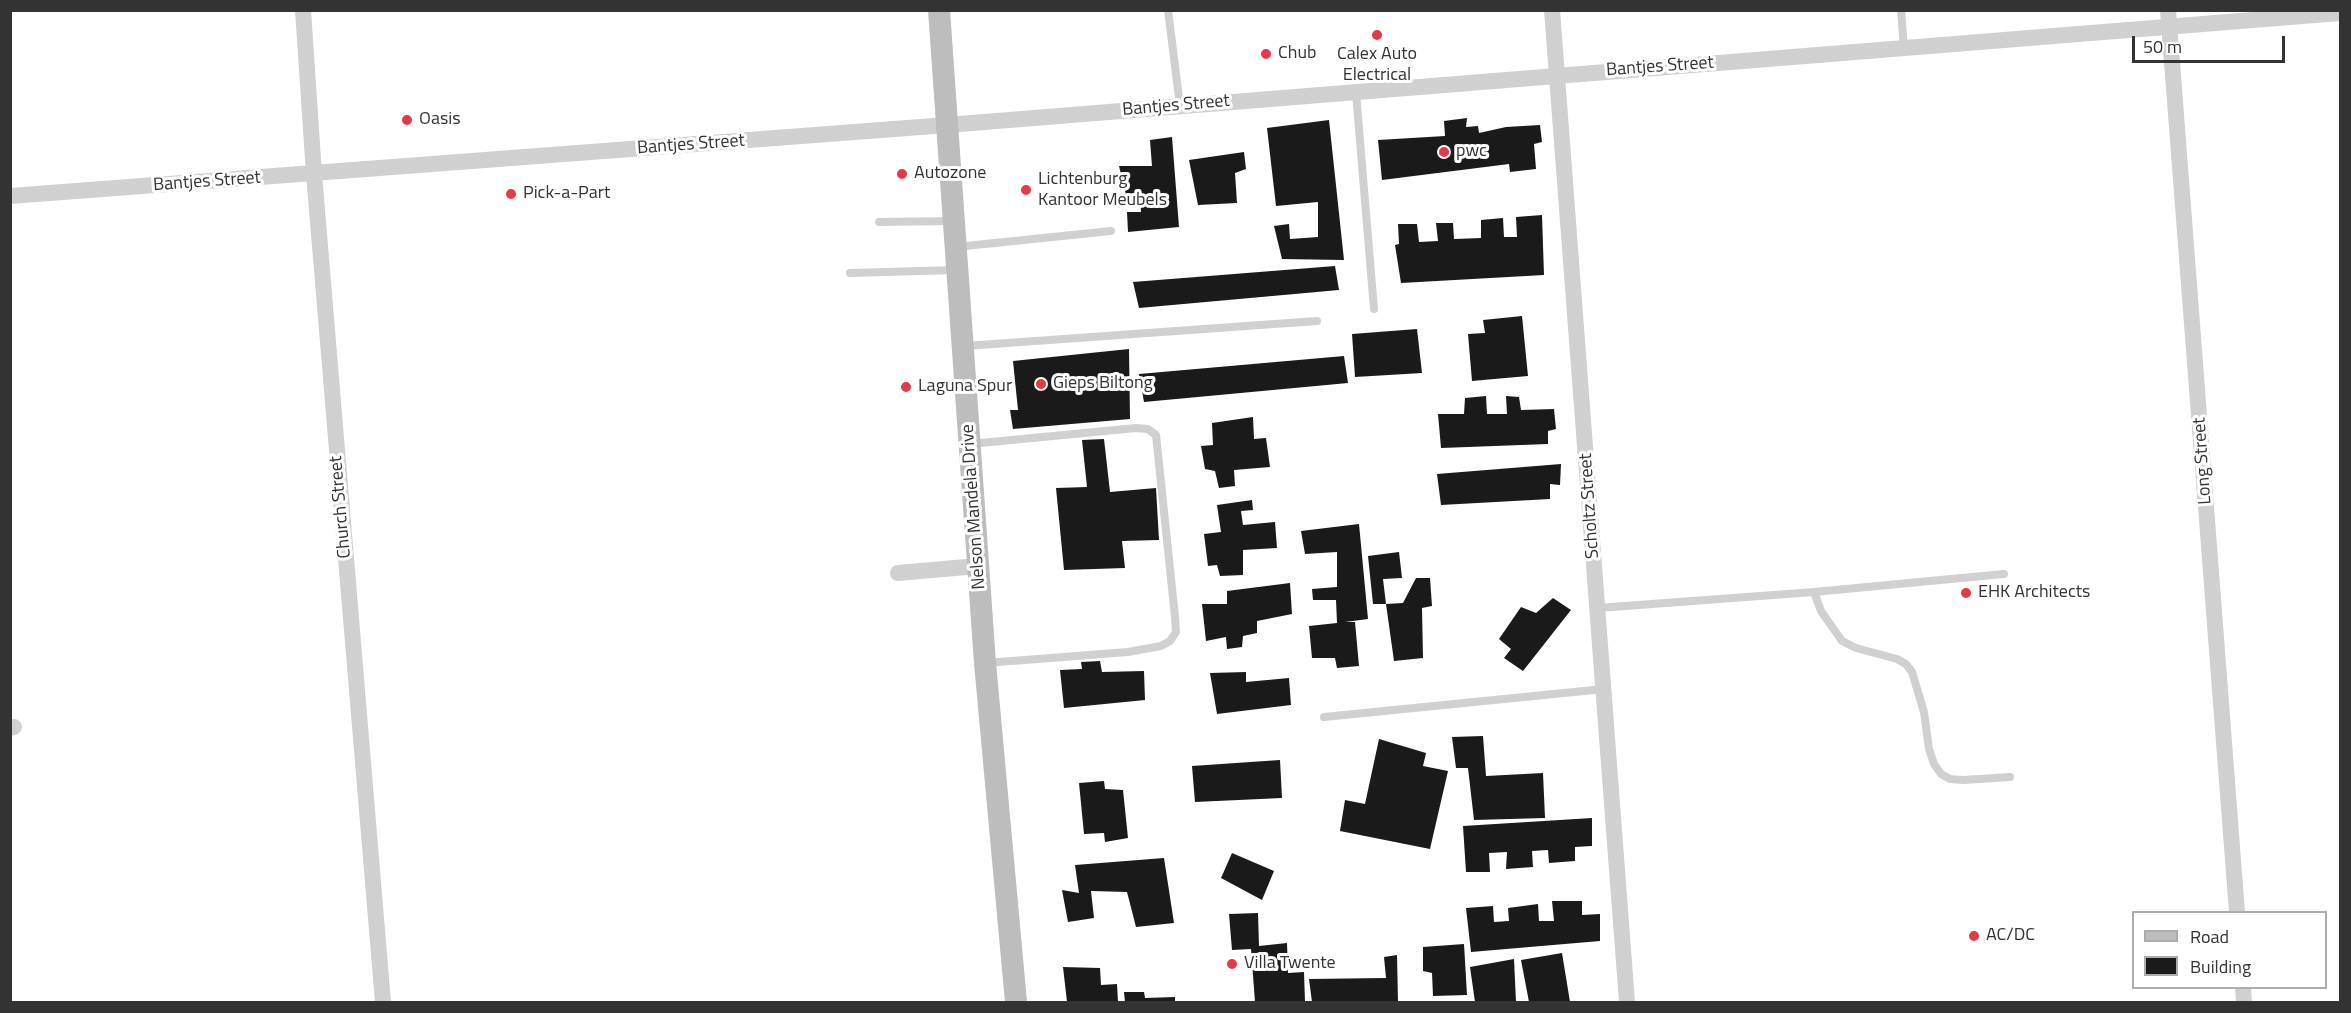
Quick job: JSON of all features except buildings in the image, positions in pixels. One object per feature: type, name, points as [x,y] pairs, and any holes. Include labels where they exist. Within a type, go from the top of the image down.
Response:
[{"type":"main road","name":"Nelson Mandela Drive","points":[[939,10],[985,663],[1016,1002]]},
{"type":"street","name":"Church Street","points":[[303,10],[314,174],[383,1002]]},
{"type":"street","name":"Scholtz Street","points":[[1552,10],[1627,1002]]},
{"type":"street","name":"Bantjes Street","points":[[10,196],[1356,93],[1904,48],[2169,19],[2340,14]]},
{"type":"street","name":"Long Street","points":[[2169,19],[2237,911]]},
{"type":"street","points":[[898,573],[978,566]]},
{"type":"lane","points":[[1168,10],[1180,106]]},
{"type":"lane","points":[[1901,10],[1904,48]]},
{"type":"lane","points":[[1356,93],[1374,309]]},
{"type":"lane","points":[[879,222],[954,221]]},
{"type":"lane","points":[[956,247],[1111,231]]},
{"type":"lane","points":[[850,273],[958,270]]},
{"type":"lane","points":[[963,346],[1317,321]]},
{"type":"lane","points":[[970,444],[1136,428],[1148,429],[1156,435],[1175,617],[1176,632],[1170,641],[1161,646],[1128,652],[985,663]]},
{"type":"lane","points":[[1598,608],[1814,592],[2004,574]]},
{"type":"lane","points":[[1814,592],[1821,611],[1842,641],[1856,648],[1897,659],[1912,672],[1924,712],[1929,749],[1941,774],[1950,779],[1963,780],[2010,777]]},
{"type":"lane","points":[[1324,717],[1604,689]]},
{"type":"place","name":"Calex Auto Electrical","points":[[1377,35]]},
{"type":"place","name":"Chub","points":[[1266,54]]},
{"type":"place","name":"Oasis","points":[[407,120]]},
{"type":"place","name":"pwc","points":[[1444,152]]},
{"type":"place","name":"Autozone","points":[[902,174]]},
{"type":"place","name":"Lichtenburg Kantoor Meubels","points":[[1026,190]]},
{"type":"place","name":"Pick-a-Part","points":[[511,194]]},
{"type":"place","name":"Gieps Biltong","points":[[1041,384]]},
{"type":"place","name":"Laguna Spur","points":[[906,387]]},
{"type":"place","name":"EHK Architects","points":[[1966,593]]},
{"type":"place","name":"AC/DC","points":[[1974,936]]},
{"type":"place","name":"Villa Twente","points":[[1232,964]]}]
